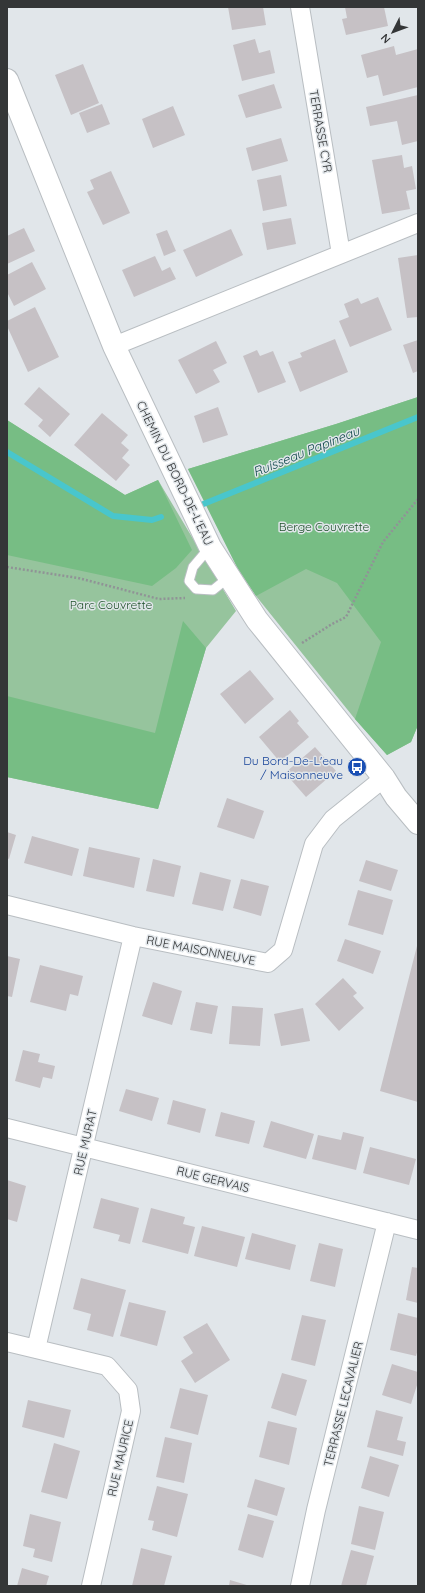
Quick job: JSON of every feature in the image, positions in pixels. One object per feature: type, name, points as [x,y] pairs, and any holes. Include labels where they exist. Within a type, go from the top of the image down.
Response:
[{"type":"street","name":"TERRASSE CYR","points":[[300,7],[341,254]]},
{"type":"street","name":"CHEMIN DU BORD-DE-L'EAU","points":[[7,80],[114,346],[210,547],[257,620],[384,778],[396,797],[418,823]]},
{"type":"street","points":[[114,346],[418,223]]},
{"type":"street","name":"RUE MAISONNEUVE","points":[[7,905],[133,936],[268,963],[283,950],[314,844],[333,819],[384,778]]},
{"type":"street","name":"RUE MURAT","points":[[36,1349],[133,936]]},
{"type":"street","name":"RUE GERVAIS","points":[[7,1128],[418,1230]]},
{"type":"street","name":"TERRASSE LECAVALIER","points":[[300,1586],[316,1510],[387,1222]]},
{"type":"street","name":"RUE MAURICE","points":[[7,1342],[107,1366],[128,1390],[131,1411],[91,1586]]},
{"type":"lane","points":[[210,547],[193,567],[189,581],[196,589],[213,590],[229,577]]},
{"type":"path","points":[[285,655],[332,624],[346,617],[383,542],[418,499]]},
{"type":"path","points":[[7,567],[78,578],[159,599],[186,598],[196,589]]},
{"type":"green space","name":"Berge Couvrette","points":[[418,397],[418,725],[411,742],[387,755],[355,719],[256,596],[238,569],[188,469],[336,424]]},
{"type":"green space","name":"Berge Couvrette","points":[[418,397],[418,725],[411,742],[387,755],[355,719],[381,642],[337,583],[306,569],[256,596],[238,569],[188,469],[336,424]]},
{"type":"green space","name":"Parc Couvrette","points":[[7,420],[125,495],[158,480],[236,611],[206,648],[158,809],[7,777]]},
{"type":"green space","points":[[7,420],[125,495],[158,480],[192,550],[176,568],[152,586],[7,555]]},
{"type":"green space","points":[[183,621],[206,648],[158,809],[7,777],[7,696],[155,733]]},
{"type":"building","points":[[228,7],[263,7],[266,25],[232,30]]},
{"type":"building","points":[[345,7],[384,7],[388,26],[346,35],[342,19],[347,18]]},
{"type":"building","points":[[255,39],[259,53],[270,50],[275,73],[242,81],[233,45]]},
{"type":"building","points":[[394,46],[396,55],[418,49],[418,87],[383,96],[378,75],[367,78],[361,55]]},
{"type":"building","points":[[83,64],[99,103],[71,115],[55,75]]},
{"type":"building","points":[[274,84],[282,108],[246,118],[238,95]]},
{"type":"building","points":[[418,95],[418,141],[402,145],[397,121],[370,126],[366,107]]},
{"type":"building","points":[[102,104],[110,124],[87,133],[79,113]]},
{"type":"building","points":[[173,106],[185,135],[153,148],[142,119]]},
{"type":"building","points":[[281,138],[288,161],[252,171],[246,148]]},
{"type":"building","points":[[402,155],[404,168],[412,166],[416,189],[406,191],[410,209],[382,214],[372,160]]},
{"type":"building","points":[[111,171],[130,213],[103,225],[87,192],[94,189],[90,180]]},
{"type":"building","points":[[281,175],[287,206],[263,211],[257,180]]},
{"type":"building","points":[[291,218],[296,244],[267,250],[262,223]]},
{"type":"building","points":[[24,228],[35,251],[7,264],[7,236]]},
{"type":"building","points":[[231,229],[243,255],[196,277],[183,250]]},
{"type":"building","points":[[167,230],[176,251],[164,256],[156,234]]},
{"type":"building","points":[[418,255],[418,317],[407,318],[398,258]]},
{"type":"building","points":[[155,256],[162,271],[170,267],[176,279],[134,297],[122,270]]},
{"type":"building","points":[[32,262],[46,289],[14,306],[7,292],[7,275]]},
{"type":"building","points":[[378,297],[392,330],[350,347],[339,321],[349,317],[344,304],[358,298],[361,304]]},
{"type":"building","points":[[35,307],[59,357],[28,372],[7,326],[7,321]]},
{"type":"building","points":[[335,339],[348,372],[300,392],[288,362],[302,357],[300,353]]},
{"type":"building","points":[[418,340],[418,371],[413,373],[403,345]]},
{"type":"building","points":[[216,341],[227,363],[213,370],[220,382],[196,394],[178,360]]},
{"type":"building","points":[[257,350],[260,356],[273,351],[286,382],[258,393],[243,356]]},
{"type":"building","points":[[39,387],[70,414],[50,437],[38,426],[43,420],[24,404]]},
{"type":"building","points":[[218,407],[228,435],[203,443],[194,416]]},
{"type":"building","points":[[102,413],[128,435],[121,443],[129,450],[122,458],[130,465],[116,481],[74,445]]},
{"type":"building","points":[[250,670],[274,699],[245,724],[220,694]]},
{"type":"building","points":[[290,710],[299,721],[297,723],[309,737],[280,762],[259,737]]},
{"type":"building","points":[[315,747],[336,771],[306,797],[285,773]]},
{"type":"building","points":[[227,798],[264,811],[254,839],[217,827]]},
{"type":"building","points":[[7,832],[16,835],[9,859],[7,858]]},
{"type":"building","points":[[32,836],[79,849],[72,876],[24,863]]},
{"type":"building","points":[[89,847],[140,858],[134,888],[83,876]]},
{"type":"building","points":[[153,859],[181,866],[174,897],[146,891]]},
{"type":"building","points":[[366,860],[398,870],[391,891],[359,881]]},
{"type":"building","points":[[200,872],[231,880],[223,911],[192,904]]},
{"type":"building","points":[[241,879],[269,886],[261,916],[233,908]]},
{"type":"building","points":[[358,890],[393,900],[383,935],[348,925]]},
{"type":"building","points":[[345,939],[381,951],[373,974],[337,961]]},
{"type":"building","points":[[418,942],[418,1102],[380,1091]]},
{"type":"building","points":[[7,956],[20,959],[12,997],[7,996]]},
{"type":"building","points":[[40,965],[83,976],[78,996],[70,994],[66,1011],[30,1002]]},
{"type":"building","points":[[343,978],[357,993],[353,996],[364,1008],[339,1031],[315,1004]]},
{"type":"building","points":[[153,982],[182,991],[172,1025],[142,1016]]},
{"type":"building","points":[[196,1002],[218,1006],[212,1034],[190,1030]]},
{"type":"building","points":[[232,1006],[263,1008],[260,1046],[229,1044]]},
{"type":"building","points":[[303,1008],[310,1041],[281,1046],[274,1014]]},
{"type":"building","points":[[23,1050],[40,1054],[38,1062],[55,1066],[52,1079],[43,1077],[40,1088],[15,1081]]},
{"type":"building","points":[[126,1089],[159,1098],[152,1121],[119,1111]]},
{"type":"building","points":[[173,1100],[206,1109],[200,1133],[167,1124]]},
{"type":"building","points":[[221,1112],[255,1121],[249,1144],[215,1136]]},
{"type":"building","points":[[271,1121],[314,1134],[306,1159],[263,1147]]},
{"type":"building","points":[[343,1132],[364,1137],[356,1170],[312,1159],[318,1135],[341,1140]]},
{"type":"building","points":[[370,1147],[416,1159],[409,1185],[363,1173]]},
{"type":"building","points":[[7,1180],[26,1186],[17,1222],[7,1219]]},
{"type":"building","points":[[101,1198],[139,1208],[130,1244],[118,1241],[120,1235],[93,1228]]},
{"type":"building","points":[[151,1208],[185,1217],[183,1224],[195,1227],[188,1254],[142,1242]]},
{"type":"building","points":[[202,1226],[245,1237],[237,1267],[194,1256]]},
{"type":"building","points":[[252,1233],[296,1245],[290,1270],[245,1259]]},
{"type":"building","points":[[319,1243],[343,1249],[335,1287],[310,1281]]},
{"type":"building","points":[[412,1267],[418,1268],[418,1303],[406,1300]]},
{"type":"building","points":[[81,1278],[126,1290],[113,1337],[87,1330],[91,1314],[73,1309]]},
{"type":"building","points":[[129,1302],[166,1311],[157,1346],[120,1336]]},
{"type":"building","points":[[398,1313],[418,1318],[418,1349],[416,1356],[390,1350]]},
{"type":"building","points":[[302,1315],[326,1320],[315,1366],[291,1360]]},
{"type":"building","points":[[207,1323],[230,1360],[195,1383],[181,1361],[193,1353],[183,1337]]},
{"type":"building","points":[[392,1364],[418,1372],[418,1382],[411,1404],[382,1395]]},
{"type":"building","points":[[282,1373],[307,1380],[296,1416],[271,1408]]},
{"type":"building","points":[[180,1388],[208,1395],[198,1435],[170,1428]]},
{"type":"building","points":[[28,1400],[71,1410],[64,1438],[22,1427]]},
{"type":"building","points":[[376,1410],[403,1417],[397,1440],[406,1442],[403,1456],[367,1447]]},
{"type":"building","points":[[268,1421],[297,1428],[289,1465],[259,1457]]},
{"type":"building","points":[[165,1437],[192,1443],[184,1483],[156,1477]]},
{"type":"building","points":[[54,1443],[80,1451],[67,1499],[41,1492]]},
{"type":"building","points":[[370,1456],[399,1465],[389,1497],[361,1488]]},
{"type":"building","points":[[255,1479],[285,1488],[277,1516],[247,1507]]},
{"type":"building","points":[[157,1486],[188,1494],[177,1537],[152,1530],[154,1521],[148,1520]]},
{"type":"building","points":[[359,1506],[384,1512],[375,1550],[351,1544]]},
{"type":"building","points":[[30,1514],[61,1522],[52,1562],[33,1557],[35,1549],[23,1546]]},
{"type":"building","points":[[248,1514],[274,1521],[263,1558],[238,1550]]},
{"type":"building","points":[[141,1548],[172,1556],[164,1586],[132,1586]]},
{"type":"building","points":[[351,1550],[374,1556],[366,1586],[341,1586]]},
{"type":"building","points":[[22,1568],[49,1576],[46,1586],[17,1586]]},
{"type":"building","points":[[230,1580],[250,1586],[229,1586]]},
{"type":"waterway","name":"Ruisseau Papineau","points":[[201,505],[418,417]]},
{"type":"waterway","name":"Ruisseau Papineau","points":[[7,452],[113,516],[152,520],[161,517]]},
{"type":"place","name":"Du Bord-De-L'eau / Maisonneuve","points":[[357,767]]}]
